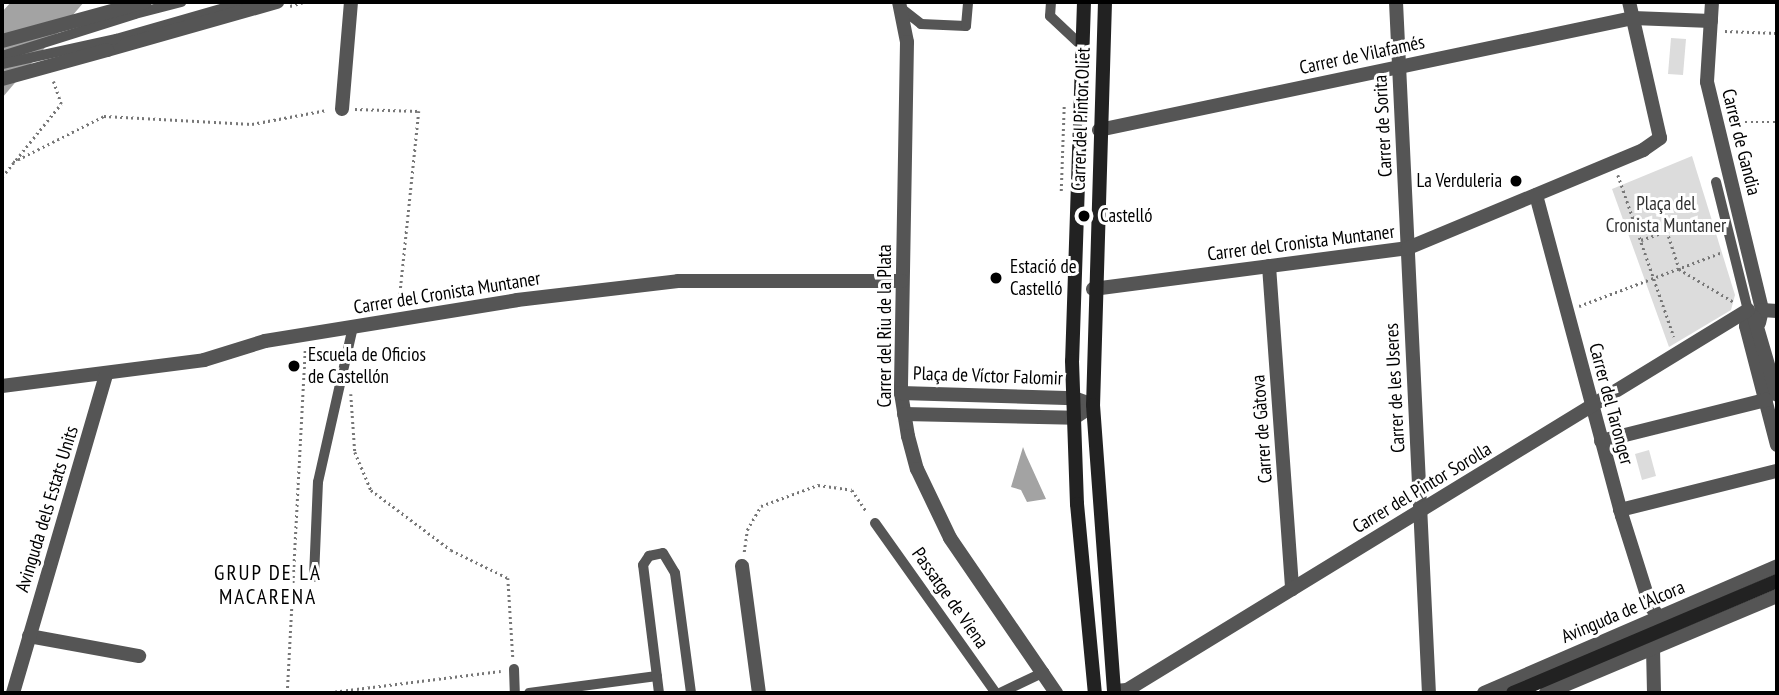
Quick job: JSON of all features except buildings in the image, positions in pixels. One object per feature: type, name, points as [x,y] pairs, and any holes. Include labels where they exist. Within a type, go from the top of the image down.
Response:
[{"type":"main road","name":"Carrer del Pintor Oliet","points":[[1084,2],[1072,288],[1074,418],[1095,693]]},
{"type":"main road","name":"Carrer del Pintor Oliet","points":[[1105,2],[1093,289],[1093,405],[1114,692]]},
{"type":"main road","name":"Avinguda de l'Alcora","points":[[1513,693],[1777,581]]},
{"type":"street","points":[[2,79],[111,45],[277,2]]},
{"type":"street","points":[[342,109],[351,2]]},
{"type":"street","name":"Carrer de Sorita","points":[[1396,2],[1408,248]]},
{"type":"street","points":[[1629,2],[1633,18],[1711,26]]},
{"type":"street","name":"Carrer de Gandia","points":[[1712,2],[1707,82],[1720,138],[1723,179],[1756,314],[1777,444]]},
{"type":"street","name":"Carrer del Riu de la Plata","points":[[899,3],[907,42],[901,393],[904,414],[917,468],[950,538],[1056,693]]},
{"type":"street","points":[[2,41],[142,6]]},
{"type":"street","name":"Carrer de Vilafamés","points":[[1099,130],[1633,18]]},
{"type":"street","name":"Carrer del Cronista Muntaner","points":[[1093,289],[1408,248],[1614,162],[1660,138],[1633,18]]},
{"type":"street","name":"Carrer del Taronger","points":[[1536,195],[1620,510],[1650,605],[1660,618]]},
{"type":"street","name":"Carrer de les Useres","points":[[1408,248],[1418,513],[1429,693]]},
{"type":"street","name":"Carrer de Gàtova","points":[[1269,266],[1292,589]]},
{"type":"street","name":"Carrer del Cronista Muntaner","points":[[2,386],[106,375],[204,360],[265,341],[397,319],[678,281],[902,281]]},
{"type":"street","points":[[1756,314],[1777,311]]},
{"type":"street","name":"Carrer del Pintor Sorolla","points":[[1114,692],[1127,690],[1680,353],[1756,314]]},
{"type":"street","name":"Avinguda dels Estats Units","points":[[13,693],[106,375]]},
{"type":"street","name":"Plaça de Víctor Falomir","points":[[901,393],[1074,398]]},
{"type":"street","points":[[1601,441],[1771,397]]},
{"type":"street","points":[[1074,398],[1093,405]]},
{"type":"street","points":[[1074,418],[1093,405]]},
{"type":"street","name":"Plaça de Víctor Falomir","points":[[904,414],[1074,418]]},
{"type":"street","points":[[1620,510],[1777,471]]},
{"type":"street","points":[[742,566],[758,693]]},
{"type":"street","name":"Avinguda de l'Alcora","points":[[1483,693],[1777,566]]},
{"type":"street","points":[[1546,693],[1777,596]]},
{"type":"street","points":[[29,636],[139,656]]},
{"type":"street","points":[[1653,648],[1654,693]]},
{"type":"lane","points":[[2,56],[142,6],[181,2]]},
{"type":"lane","points":[[2,64],[111,45],[245,2]]},
{"type":"lane","points":[[899,3],[922,24],[966,26],[968,2]]},
{"type":"lane","points":[[1051,2],[1050,16],[1082,46]]},
{"type":"lane","points":[[907,42],[922,24]]},
{"type":"lane","points":[[314,577],[318,482],[354,327]]},
{"type":"lane","name":"Passatge de Viena","points":[[875,523],[998,693],[1044,672]]},
{"type":"lane","points":[[659,693],[643,565],[649,556],[663,553],[675,573],[691,693]]},
{"type":"lane","points":[[514,669],[514,693]]},
{"type":"lane","points":[[529,693],[657,676]]},
{"type":"path","points":[[1711,26],[1777,33]]},
{"type":"path","points":[[2,177],[61,104],[50,69]]},
{"type":"path","points":[[13,162],[104,116],[252,124],[307,112],[342,109],[419,111],[397,319]]},
{"type":"path","points":[[1720,138],[1740,122],[1777,122]]},
{"type":"path","points":[[1614,162],[1680,353]]},
{"type":"path","points":[[1641,240],[1667,232],[1679,269],[1756,314]]},
{"type":"path","points":[[1567,311],[1725,251]]},
{"type":"path","points":[[287,693],[306,335]]},
{"type":"path","points":[[324,693],[514,669],[508,578],[452,550],[371,490],[355,452],[353,399],[342,371]]},
{"type":"path","points":[[742,566],[747,530],[761,506],[818,485],[852,491],[875,523]]},
{"type":"green space","points":[[1671,38],[1686,39],[1683,75],[1668,74]]},
{"type":"green space","name":"Plaça del Cronista Muntaner","points":[[1692,156],[1735,295],[1731,310],[1669,347],[1612,189]]},
{"type":"green space","points":[[1649,450],[1656,476],[1642,480],[1635,454]]},
{"type":"shaded area","points":[[11,2],[84,2],[2,98],[2,12]]},
{"type":"shaded area","points":[[1023,447],[1046,499],[1027,502],[1021,490],[1011,487]]},
{"type":"place","name":"La Verduleria","points":[[1516,181]]},
{"type":"place","name":"Castelló","points":[[1084,216]]},
{"type":"place","name":"Estació de Castelló","points":[[996,278]]},
{"type":"place","name":"Escuela de Oficios de Castellón","points":[[294,366]]},
{"type":"district","name":"GRUP DE LA MACARENA","points":[[268,585]]}]
